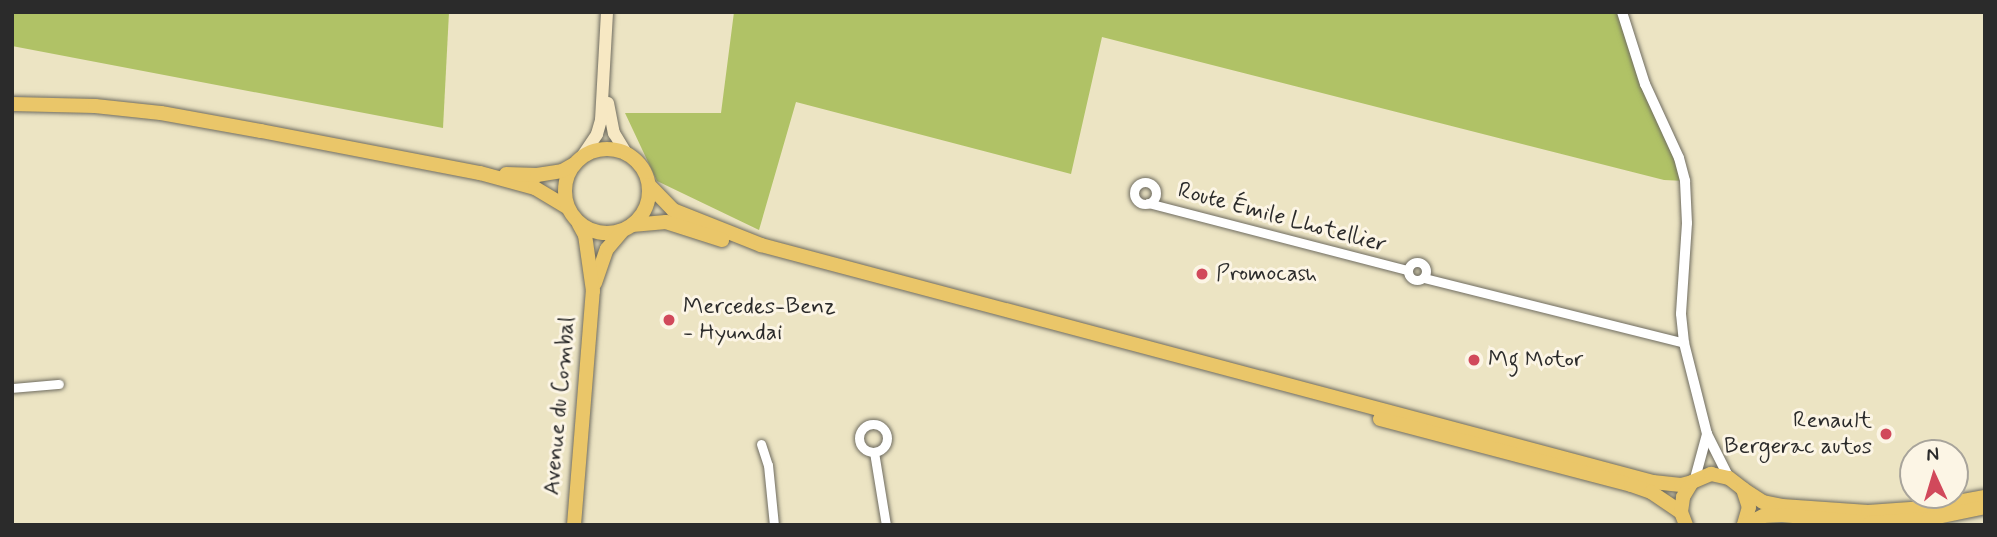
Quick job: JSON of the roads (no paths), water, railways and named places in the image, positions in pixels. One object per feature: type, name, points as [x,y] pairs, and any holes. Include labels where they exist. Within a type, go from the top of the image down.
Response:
[{"type":"main road","points":[[567,207],[564,193],[566,178],[597,134],[605,86],[607,12]]},
{"type":"main road","points":[[605,86],[614,133],[626,153],[637,161],[649,185],[673,210],[761,245],[1653,482],[1681,485],[1711,474],[1729,478],[1763,502],[1782,506],[1868,512],[1925,508],[1985,497]]},
{"type":"main road","points":[[12,104],[95,106],[161,113],[480,173],[535,188],[567,207],[579,223],[585,235],[593,291]]},
{"type":"main road","points":[[480,173],[537,175],[562,171],[604,148],[626,153]]},
{"type":"main road","points":[[593,291],[607,249],[646,207],[649,185]]},
{"type":"main road","points":[[579,223],[600,233],[666,222],[801,264],[1608,478],[1651,492],[1682,519]]},
{"type":"main road","name":"Avenue du Combal","points":[[574,525],[593,291]]},
{"type":"main road","points":[[1682,519],[1683,497],[1693,482]]},
{"type":"main road","points":[[1743,489],[1748,507],[1744,525]]},
{"type":"main road","points":[[1744,525],[1763,516],[1782,515],[1870,523],[1928,519],[1985,507]]},
{"type":"street","points":[[1622,12],[1645,84],[1679,158],[1685,181],[1687,223],[1681,314],[1684,343],[1707,434],[1729,478]]},
{"type":"street","name":"Route Émile Lhotellier","points":[[1147,203],[1408,270]]},
{"type":"street","points":[[1424,278],[1427,271],[1424,264],[1416,261],[1408,270],[1409,277],[1417,281],[1424,278],[1684,343]]},
{"type":"street","points":[[12,388],[59,384]]},
{"type":"street","points":[[1693,482],[1707,434]]},
{"type":"street","points":[[761,444],[768,465],[774,525]]},
{"type":"street","points":[[874,452],[886,525]]},
{"type":"place","name":"Promocash","points":[[1202,274]]},
{"type":"place","name":"Mercedes-Benz - Hyundai","points":[[669,320]]},
{"type":"place","name":"Mg Motor","points":[[1474,360]]},
{"type":"place","name":"Renault Bergerac autos","points":[[1886,434]]}]
